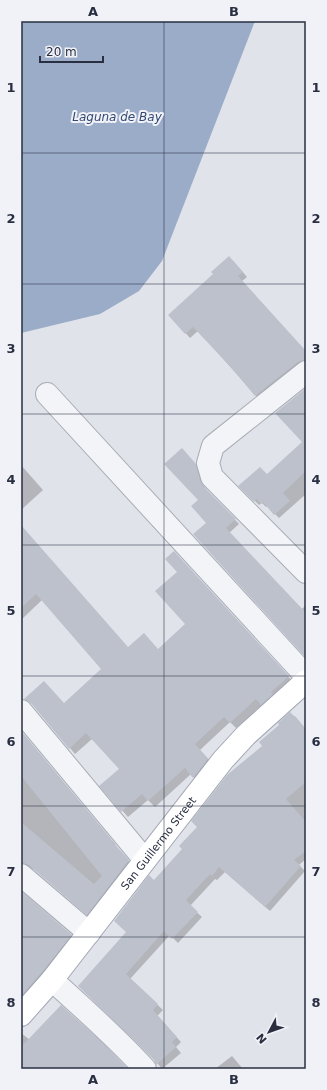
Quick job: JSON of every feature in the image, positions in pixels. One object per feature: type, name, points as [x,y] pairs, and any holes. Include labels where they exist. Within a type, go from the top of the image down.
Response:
[{"type":"main road","name":"San Guillermo Street","points":[[21,1015],[52,980],[223,760],[268,714],[306,681]]},
{"type":"street","points":[[306,372],[213,446],[208,463],[212,477],[306,572]]},
{"type":"street","points":[[47,394],[306,676]]},
{"type":"street","points":[[21,711],[145,860]]},
{"type":"street","points":[[21,875],[89,932]]},
{"type":"street","points":[[52,980],[104,1028],[145,1069]]},
{"type":"water","name":"Laguna de Bay","points":[[21,21],[255,21],[162,261],[139,291],[100,314],[21,333]]},
{"type":"building","points":[[229,256],[243,272],[238,276],[306,351],[306,360],[298,362],[255,396],[229,365],[193,327],[185,334],[168,315],[213,274],[211,272]]},
{"type":"building","points":[[306,388],[306,471],[283,493],[290,501],[274,515],[263,502],[261,504],[257,499],[254,502],[238,486],[260,467],[267,474],[302,442],[275,413]]},
{"type":"building","points":[[182,448],[196,464],[203,486],[236,519],[226,528],[306,613],[306,658],[193,534],[206,523],[191,506],[198,500],[164,464]]},
{"type":"building","points":[[21,525],[128,647],[144,633],[158,649],[185,624],[155,591],[177,572],[165,559],[174,551],[289,676],[271,692],[273,694],[261,705],[256,699],[230,723],[224,717],[195,744],[208,759],[193,778],[185,768],[148,801],[142,794],[121,812],[99,786],[119,769],[86,733],[69,749],[31,703],[24,699],[44,681],[64,703],[101,669],[36,594],[21,608]]},
{"type":"building","points":[[290,712],[306,729],[306,782],[286,799],[306,822],[306,851],[294,860],[301,866],[265,907],[219,867],[212,876],[210,874],[186,900],[198,912],[172,939],[164,931],[126,974],[158,1004],[153,1010],[177,1037],[172,1042],[176,1047],[156,1065],[154,1060],[78,986],[126,932],[114,921],[149,875],[154,880],[182,849],[179,846],[197,827],[191,821],[227,775],[262,746],[259,742],[279,725],[278,723]]},
{"type":"building","points":[[21,731],[129,860],[87,915],[29,865],[21,863],[21,822],[94,884],[102,876],[21,776]]},
{"type":"building","points":[[21,891],[72,935],[21,996]]},
{"type":"building","points":[[61,1005],[103,1043],[128,1069],[21,1069],[21,1047]]}]
